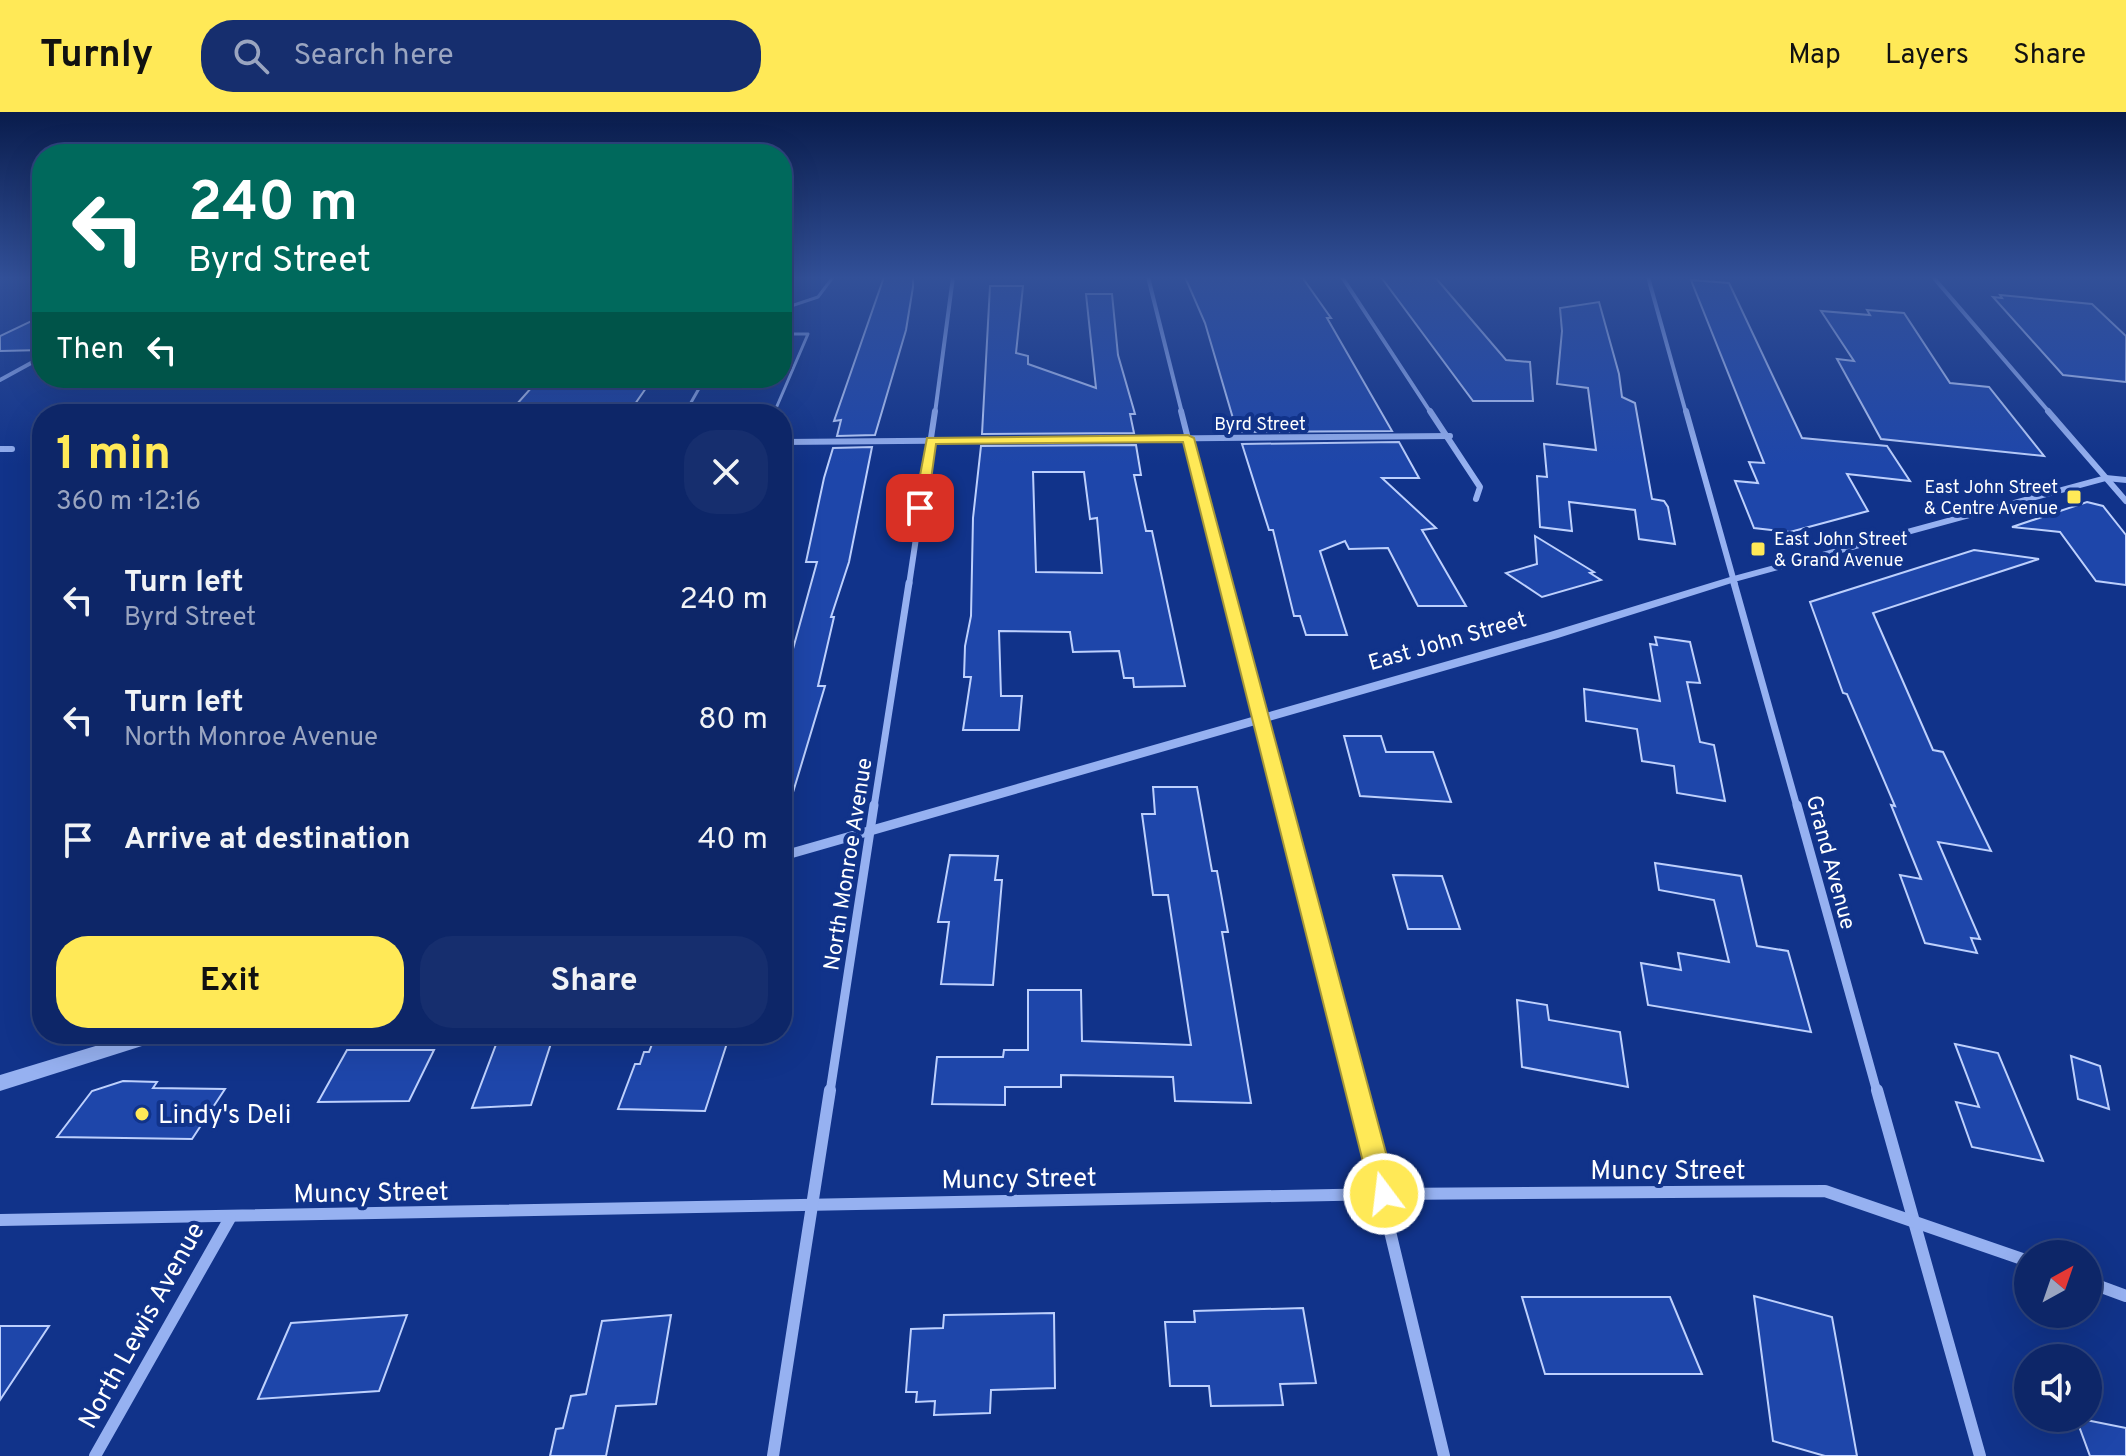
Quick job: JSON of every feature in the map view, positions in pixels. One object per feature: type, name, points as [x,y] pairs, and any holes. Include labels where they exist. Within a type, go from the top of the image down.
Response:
[{"type":"street","name":"North Monroe Avenue","points":[[773,1456],[945,340]]},
{"type":"street","points":[[1164,340],[1258,718],[1384,1194],[1444,1445],[1444,1456]]},
{"type":"street","points":[[1385,340],[1450,436],[1480,487],[1476,499]]},
{"type":"street","name":"Grand Avenue","points":[[1665,340],[1980,1456]]},
{"type":"street","points":[[1987,340],[2126,501]]},
{"type":"street","points":[[0,380],[32,362]]},
{"type":"street","name":"Byrd Street","points":[[792,442],[1450,436]]},
{"type":"street","points":[[0,449],[12,449]]},
{"type":"street","name":"East John Street","points":[[792,853],[1554,635],[1731,580],[2106,478],[2126,480]]},
{"type":"street","points":[[0,1083],[126,1044]]},
{"type":"street","name":"Muncy Street","points":[[0,1220],[230,1218],[813,1203],[1825,1191],[2014,1256]]},
{"type":"street","name":"North Lewis Avenue","points":[[95,1456],[230,1218]]},
{"type":"street","points":[[2102,1287],[2126,1296]]},
{"type":"lane","points":[[792,371],[805,340]]},
{"type":"building","points":[[0,340],[32,340],[32,350],[0,351]]},
{"type":"building","points":[[862,340],[903,340],[875,435],[837,436],[841,420],[834,421]]},
{"type":"building","points":[[987,340],[1017,340],[1016,353],[1028,356],[1028,364],[1096,388],[1091,340],[1116,340],[1135,414],[1130,414],[1134,433],[982,434]]},
{"type":"building","points":[[1210,340],[1339,340],[1392,431],[1237,432]]},
{"type":"building","points":[[1428,340],[1489,340],[1506,360],[1530,362],[1533,401],[1473,401]]},
{"type":"building","points":[[1561,340],[1609,340],[1622,397],[1635,403],[1652,499],[1664,501],[1668,507],[1675,544],[1639,539],[1635,510],[1569,502],[1572,531],[1540,527],[1537,476],[1547,477],[1544,444],[1596,450],[1588,388],[1557,384]]},
{"type":"building","points":[[1715,340],[1756,340],[1802,438],[1887,446],[1910,481],[1847,474],[1868,511],[1790,532],[1754,528],[1735,481],[1758,483],[1749,462],[1764,463]]},
{"type":"building","points":[[1840,340],[1922,340],[1950,383],[1989,387],[2044,456],[1881,439],[1837,359],[1854,361]]},
{"type":"building","points":[[2031,340],[2126,340],[2126,382],[2063,375]]},
{"type":"building","points":[[531,388],[646,388],[635,404],[517,404]]},
{"type":"building","points":[[1399,442],[1419,478],[1382,478],[1436,528],[1422,530],[1466,606],[1418,606],[1388,548],[1349,549],[1345,541],[1320,551],[1347,635],[1306,635],[1300,616],[1294,616],[1273,530],[1269,530],[1242,444]]},
{"type":"building","points":[[1136,445],[1141,475],[1134,475],[1146,531],[1152,531],[1185,686],[1134,687],[1133,678],[1124,678],[1119,651],[1073,652],[1070,632],[999,631],[1001,696],[1022,696],[1019,730],[963,730],[971,677],[964,677],[965,646],[971,616],[973,518],[981,446]],"holes":[[[1033,472],[1084,472],[1090,519],[1097,518],[1102,573],[1036,572]]]},
{"type":"building","points":[[872,447],[849,562],[831,617],[834,617],[818,686],[825,686],[792,796],[792,653],[817,562],[806,562],[833,448]]},
{"type":"building","points":[[2087,502],[2103,506],[2126,535],[2126,585],[2096,581],[2060,532],[2012,527]]},
{"type":"building","points":[[1535,536],[1594,572],[1590,573],[1601,580],[1542,597],[1506,573],[1537,564]]},
{"type":"building","points":[[1974,550],[2039,559],[1873,613],[1933,750],[1943,752],[1991,851],[1938,842],[1980,939],[1971,938],[1977,953],[1925,943],[1900,875],[1921,879],[1891,805],[1895,806],[1847,694],[1843,693],[1810,602]]},
{"type":"building","points":[[1655,637],[1690,642],[1700,683],[1687,682],[1700,742],[1714,745],[1725,801],[1677,793],[1674,766],[1642,761],[1637,729],[1586,721],[1584,689],[1660,701],[1650,644],[1657,645]]},
{"type":"building","points":[[1344,736],[1381,736],[1386,752],[1433,752],[1451,802],[1360,796]]},
{"type":"building","points":[[1153,787],[1197,787],[1212,871],[1217,871],[1228,932],[1222,932],[1251,1103],[1175,1101],[1173,1077],[1061,1075],[1061,1087],[1005,1087],[1005,1105],[932,1104],[937,1057],[1003,1057],[1004,1050],[1028,1050],[1028,990],[1081,990],[1082,1041],[1191,1045],[1168,895],[1153,895],[1142,814],[1155,814]]},
{"type":"building","points":[[950,855],[998,856],[995,880],[1002,880],[993,985],[941,984],[949,922],[938,922]]},
{"type":"building","points":[[1655,863],[1741,876],[1757,946],[1788,951],[1811,1032],[1648,1005],[1641,963],[1681,970],[1678,953],[1729,962],[1714,900],[1659,890]]},
{"type":"building","points":[[1393,875],[1442,876],[1460,929],[1408,929]]},
{"type":"building","points":[[1517,1000],[1547,1005],[1549,1020],[1620,1032],[1628,1087],[1522,1067]]},
{"type":"building","points":[[496,1044],[551,1044],[531,1105],[472,1108]]},
{"type":"building","points":[[652,1044],[727,1044],[705,1111],[618,1109],[635,1064],[640,1064],[644,1052],[649,1052]]},
{"type":"building","points":[[1955,1044],[1998,1053],[2043,1161],[1972,1147],[1956,1102],[1979,1107]]},
{"type":"building","points":[[347,1050],[434,1050],[409,1101],[318,1102]]},
{"type":"building","points":[[2071,1056],[2100,1066],[2109,1109],[2078,1099]]},
{"type":"building","name":"Lindy's Deli","points":[[123,1081],[157,1082],[153,1088],[225,1089],[192,1139],[57,1137],[92,1091]]},
{"type":"building","points":[[1754,1296],[1832,1317],[1857,1456],[1825,1456],[1773,1441]]},
{"type":"building","points":[[1522,1297],[1670,1297],[1702,1374],[1545,1374]]},
{"type":"building","points":[[1303,1308],[1316,1383],[1280,1384],[1283,1405],[1211,1406],[1209,1386],[1170,1386],[1165,1322],[1195,1322],[1194,1311]]},
{"type":"building","points":[[1054,1313],[1055,1388],[991,1390],[990,1413],[934,1415],[935,1401],[916,1402],[917,1392],[906,1392],[911,1329],[943,1328],[944,1315]]},
{"type":"building","points":[[407,1315],[379,1391],[258,1399],[291,1323]]},
{"type":"building","points":[[671,1315],[656,1404],[616,1406],[606,1456],[550,1456],[556,1429],[563,1428],[571,1396],[586,1394],[602,1321]]},
{"type":"building","points":[[0,1326],[49,1326],[0,1400]]},
{"type":"building","points":[[2102,1423],[2126,1428],[2126,1456],[2090,1456],[2081,1432],[2102,1432]]},
{"type":"place","name":"East John Street & Centre Avenue","points":[[2074,497]]},
{"type":"place","name":"East John Street & Grand Avenue","points":[[1758,549]]},
{"type":"place","name":"Lindy's Deli","points":[[142,1114]]},
{"type":"route","points":[[920,508],[931,441],[1188,438],[1258,718],[1384,1194]]}]
